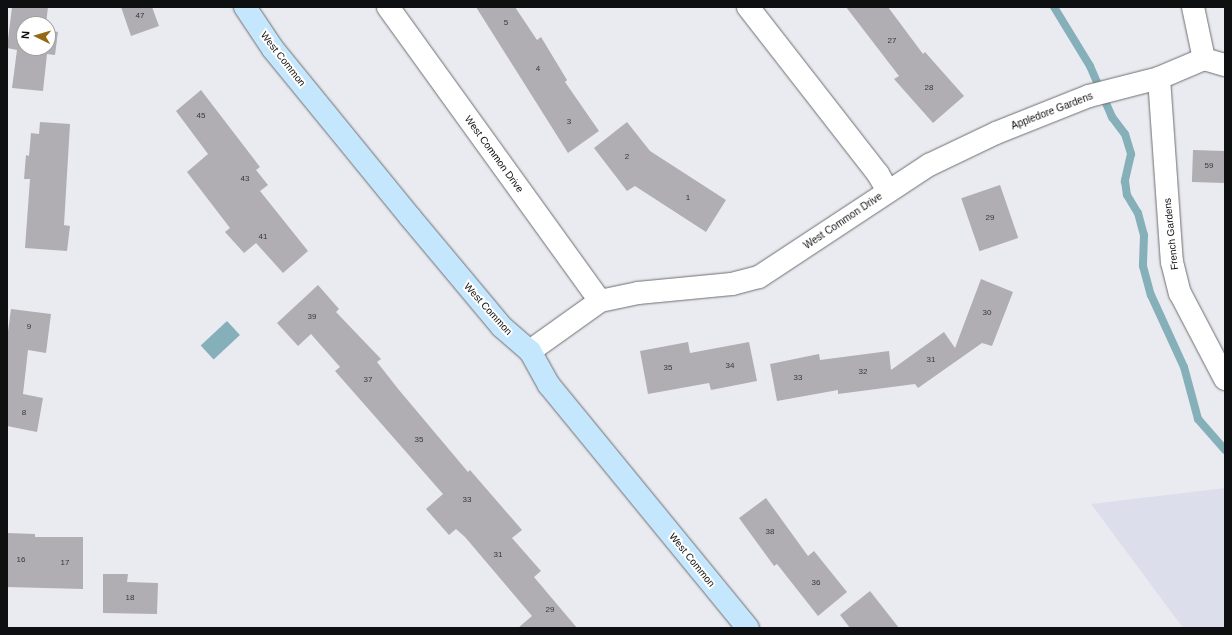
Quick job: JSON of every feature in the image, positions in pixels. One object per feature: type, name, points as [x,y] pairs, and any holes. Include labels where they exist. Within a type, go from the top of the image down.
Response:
[{"type":"main road","name":"West Common","points":[[245,7],[273,49],[410,217],[502,327],[530,351],[549,385],[748,628]]},
{"type":"street","name":"West Common Drive","points":[[388,7],[600,301]]},
{"type":"street","name":"West Common Drive","points":[[530,351],[600,301],[638,293],[732,284],[759,277],[888,191],[878,174],[748,7]]},
{"type":"street","points":[[1193,7],[1204,59],[1225,65]]},
{"type":"street","name":"Appledore Gardens","points":[[888,191],[929,165],[989,136],[1089,96],[1159,78],[1204,59]]},
{"type":"street","name":"French Gardens","points":[[1159,78],[1172,262],[1180,292],[1225,379]]},
{"type":"shaded area","points":[[1225,488],[1225,628],[1183,628],[1091,504]]},
{"type":"water","points":[[227,321],[240,335],[214,359],[201,346]]},
{"type":"building","points":[[12,7],[48,7],[47,16],[16,16],[16,50],[7,48]]},
{"type":"building","points":[[121,7],[152,7],[159,26],[131,36]]},
{"type":"building","points":[[476,7],[515,7],[537,40],[541,37],[567,80],[565,82],[599,131],[568,153]]},
{"type":"building","points":[[846,7],[888,7],[923,54],[925,52],[964,96],[933,123],[894,79],[899,76]]},
{"type":"building","points":[[56,32],[58,32],[56,47]]},
{"type":"building","points":[[16,56],[47,56],[43,91],[12,88]]},
{"type":"building","points":[[201,90],[260,167],[256,170],[268,185],[260,191],[308,251],[283,273],[256,243],[244,253],[225,232],[230,228],[187,172],[208,154],[176,111]]},
{"type":"building","points":[[40,122],[70,124],[64,225],[70,226],[67,251],[25,248],[30,179],[24,179],[26,155],[29,156],[31,133],[39,134]]},
{"type":"building","points":[[627,122],[650,151],[726,200],[706,232],[635,186],[627,191],[594,148]]},
{"type":"building","points":[[1193,150],[1225,151],[1224,183],[1192,182]]},
{"type":"building","points":[[1000,185],[1018,238],[979,251],[961,198]]},
{"type":"building","points":[[981,279],[1013,292],[992,346],[982,343],[918,388],[915,384],[838,394],[838,390],[777,401],[770,364],[819,354],[820,360],[889,351],[891,370],[944,332],[955,348]]},
{"type":"building","points":[[318,285],[339,309],[336,312],[381,359],[377,362],[399,390],[468,472],[470,470],[522,530],[512,538],[541,571],[534,577],[577,628],[518,628],[532,616],[465,537],[456,529],[449,535],[426,509],[443,494],[335,371],[340,367],[311,334],[298,346],[277,323]]},
{"type":"building","points":[[11,309],[51,314],[46,353],[28,350],[23,394],[43,398],[37,432],[7,426],[7,339]]},
{"type":"building","points":[[688,342],[690,353],[749,342],[757,381],[711,390],[709,383],[648,394],[640,351]]},
{"type":"building","points":[[766,498],[808,556],[814,551],[847,592],[818,616],[777,564],[774,566],[739,518]]},
{"type":"building","points":[[7,533],[35,534],[35,537],[83,537],[83,589],[7,587]]},
{"type":"building","points":[[103,574],[128,574],[127,582],[158,583],[157,614],[103,613]]},
{"type":"building","points":[[870,591],[899,628],[850,628],[840,615]]},
{"type":"waterway","points":[[1054,7],[1090,66],[1112,117],[1125,134],[1131,154],[1125,181],[1127,195],[1138,213],[1144,235],[1143,266],[1151,295],[1184,367],[1198,419],[1225,450]]}]
